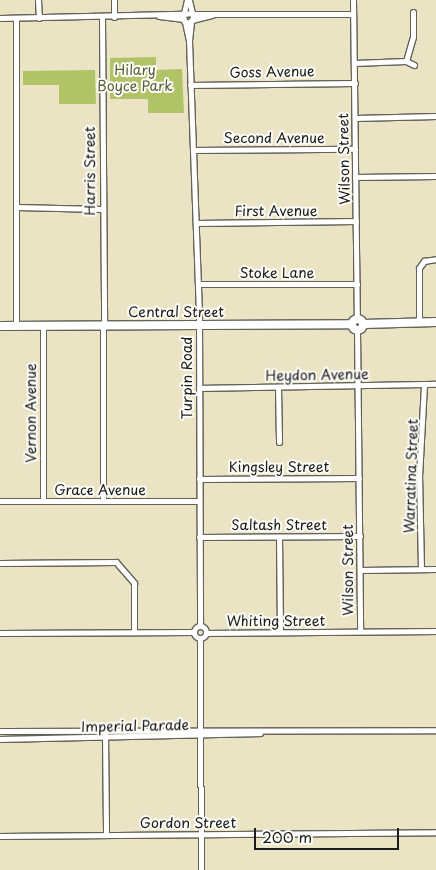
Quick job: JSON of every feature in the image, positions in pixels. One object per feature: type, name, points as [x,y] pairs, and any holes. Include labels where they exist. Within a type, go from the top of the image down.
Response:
[{"type":"main road","name":"Central Street","points":[[0,326],[436,322]]},
{"type":"street","points":[[38,0],[38,18]]},
{"type":"street","points":[[114,0],[114,17]]},
{"type":"street","name":"Turpin Road","points":[[188,0],[199,325],[200,626]]},
{"type":"street","name":"Wilson Street","points":[[353,0],[360,632]]},
{"type":"street","points":[[406,61],[413,37],[413,12]]},
{"type":"street","points":[[0,18],[354,14]]},
{"type":"street","name":"Harris Street","points":[[102,17],[103,501]]},
{"type":"street","points":[[16,18],[16,326]]},
{"type":"street","points":[[354,63],[406,61],[414,65]]},
{"type":"street","name":"Goss Avenue","points":[[190,85],[354,83]]},
{"type":"street","points":[[355,118],[436,116]]},
{"type":"street","name":"Second Avenue","points":[[193,150],[355,149]]},
{"type":"street","points":[[356,177],[436,176]]},
{"type":"street","points":[[16,208],[101,209]]},
{"type":"street","name":"First Avenue","points":[[196,223],[356,221]]},
{"type":"street","points":[[419,322],[419,268],[424,261],[436,259]]},
{"type":"street","name":"Stoke Lane","points":[[198,284],[357,284]]},
{"type":"street","name":"Vernon Avenue","points":[[43,326],[43,501]]},
{"type":"street","name":"Warratina Street","points":[[421,569],[419,477],[424,384]]},
{"type":"street","name":"Heydon Avenue","points":[[198,388],[436,384]]},
{"type":"street","points":[[278,388],[279,442]]},
{"type":"street","name":"Kingsley Street","points":[[199,479],[359,478]]},
{"type":"street","name":"Grace Avenue","points":[[0,501],[199,501]]},
{"type":"street","name":"Saltash Street","points":[[199,537],[360,536]]},
{"type":"street","points":[[279,537],[280,632]]},
{"type":"street","points":[[0,563],[116,562],[134,583],[134,632]]},
{"type":"street","points":[[360,570],[436,569]]},
{"type":"street","points":[[0,633],[194,632],[200,626],[206,633],[200,639]]},
{"type":"street","name":"Whiting Street","points":[[206,633],[436,631]]},
{"type":"street","points":[[194,632],[200,639],[201,870]]},
{"type":"street","name":"Imperial Parade","points":[[0,739],[201,733],[436,730]]},
{"type":"street","name":"Imperial Parade","points":[[0,731],[201,733]]},
{"type":"street","points":[[64,731],[64,738]]},
{"type":"street","points":[[106,731],[106,834]]},
{"type":"street","name":"Gordon Street","points":[[0,836],[436,832]]},
{"type":"green space","name":"Hilary Boyce Park","points":[[156,57],[156,70],[182,69],[184,113],[148,113],[148,99],[110,99],[110,58]]},
{"type":"green space","points":[[95,70],[96,104],[59,104],[59,85],[23,85],[23,71]]}]
